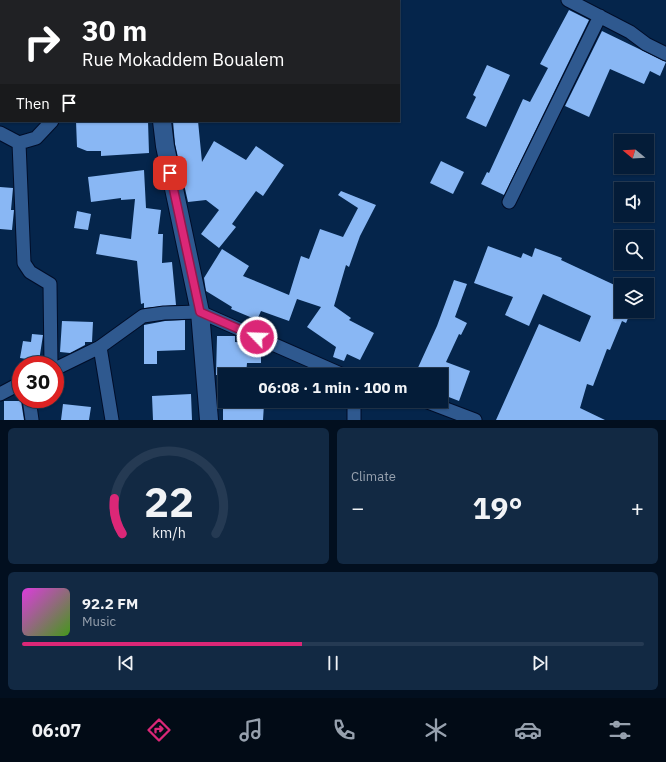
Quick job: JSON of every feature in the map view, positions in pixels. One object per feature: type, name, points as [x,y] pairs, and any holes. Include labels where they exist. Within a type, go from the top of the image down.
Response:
[{"type":"street","points":[[568,0],[600,16],[666,54]]},
{"type":"street","points":[[509,202],[600,16]]},
{"type":"street","points":[[0,133],[19,143],[36,138],[51,122]]},
{"type":"street","points":[[162,122],[166,153],[200,312],[209,420]]},
{"type":"street","points":[[19,143],[24,264],[30,272],[50,284],[51,356]]},
{"type":"street","points":[[64,365],[100,347],[142,316],[164,313],[200,312],[327,368]]},
{"type":"street","points":[[100,347],[112,420]]},
{"type":"street","points":[[0,394],[12,388]]},
{"type":"street","points":[[30,408],[32,420]]},
{"type":"street","points":[[354,408],[354,420]]},
{"type":"street","points":[[443,408],[475,420]]},
{"type":"building","points":[[569,10],[589,20],[504,195],[481,184],[487,172],[489,173],[523,99],[530,102],[548,68],[540,64]]},
{"type":"building","points":[[602,31],[666,62],[660,76],[650,71],[644,84],[610,69],[589,117],[565,106]]},
{"type":"building","points":[[487,65],[510,75],[486,127],[466,118],[476,97],[473,95]]},
{"type":"building","points":[[76,122],[148,122],[149,153],[101,156],[101,151],[87,151],[77,147]]},
{"type":"building","points":[[173,122],[198,122],[202,162],[214,141],[246,160],[256,146],[284,165],[263,196],[256,191],[232,224],[236,227],[219,248],[201,234],[219,210],[206,200],[188,202],[175,144]]},
{"type":"building","points":[[441,161],[464,172],[453,194],[430,183]]},
{"type":"building","points":[[144,170],[146,208],[161,210],[158,234],[163,234],[162,263],[172,262],[176,305],[144,308],[144,303],[141,304],[137,261],[96,254],[100,234],[131,239],[135,199],[121,200],[121,198],[91,202],[88,177]]},
{"type":"building","points":[[0,187],[13,188],[11,210],[14,210],[12,230],[0,229]]},
{"type":"building","points":[[341,191],[376,205],[360,236],[349,267],[346,265],[334,306],[351,318],[349,320],[374,333],[360,360],[347,354],[344,361],[333,357],[336,347],[307,327],[321,307],[297,299],[289,321],[261,311],[257,320],[231,309],[232,307],[206,291],[204,278],[222,249],[249,266],[243,276],[289,295],[301,256],[309,259],[320,229],[343,237],[358,208],[338,195]]},
{"type":"building","points":[[77,211],[91,214],[88,230],[74,228]]},
{"type":"building","points":[[488,246],[521,258],[523,253],[532,257],[535,248],[562,258],[561,260],[614,285],[614,318],[628,318],[626,323],[622,321],[610,350],[607,349],[593,386],[587,384],[580,408],[605,420],[496,420],[539,324],[580,342],[591,316],[543,294],[529,326],[505,315],[513,297],[474,283]]},
{"type":"building","points":[[454,280],[467,284],[455,317],[467,323],[461,335],[459,334],[446,362],[470,371],[459,401],[448,397],[448,368],[418,368],[437,326]]},
{"type":"building","points":[[185,320],[185,350],[157,351],[157,364],[144,364],[144,325],[165,321]]},
{"type":"building","points":[[62,321],[93,322],[92,342],[85,342],[85,345],[70,353],[60,352]]},
{"type":"building","points":[[32,334],[43,335],[40,356],[20,356],[23,341],[31,342]]},
{"type":"building","points":[[217,336],[235,336],[235,342],[249,343],[261,348],[261,363],[247,363],[247,368],[218,368],[218,375],[216,375]]},
{"type":"building","points":[[191,394],[192,420],[153,420],[152,396]]},
{"type":"building","points":[[4,401],[12,401],[12,408],[22,408],[24,420],[4,420]]},
{"type":"building","points":[[64,404],[91,407],[89,420],[61,420]]},
{"type":"building","points":[[223,408],[264,408],[263,420],[223,420]]},
{"type":"route","points":[[170,173],[200,312],[257,337]]}]
